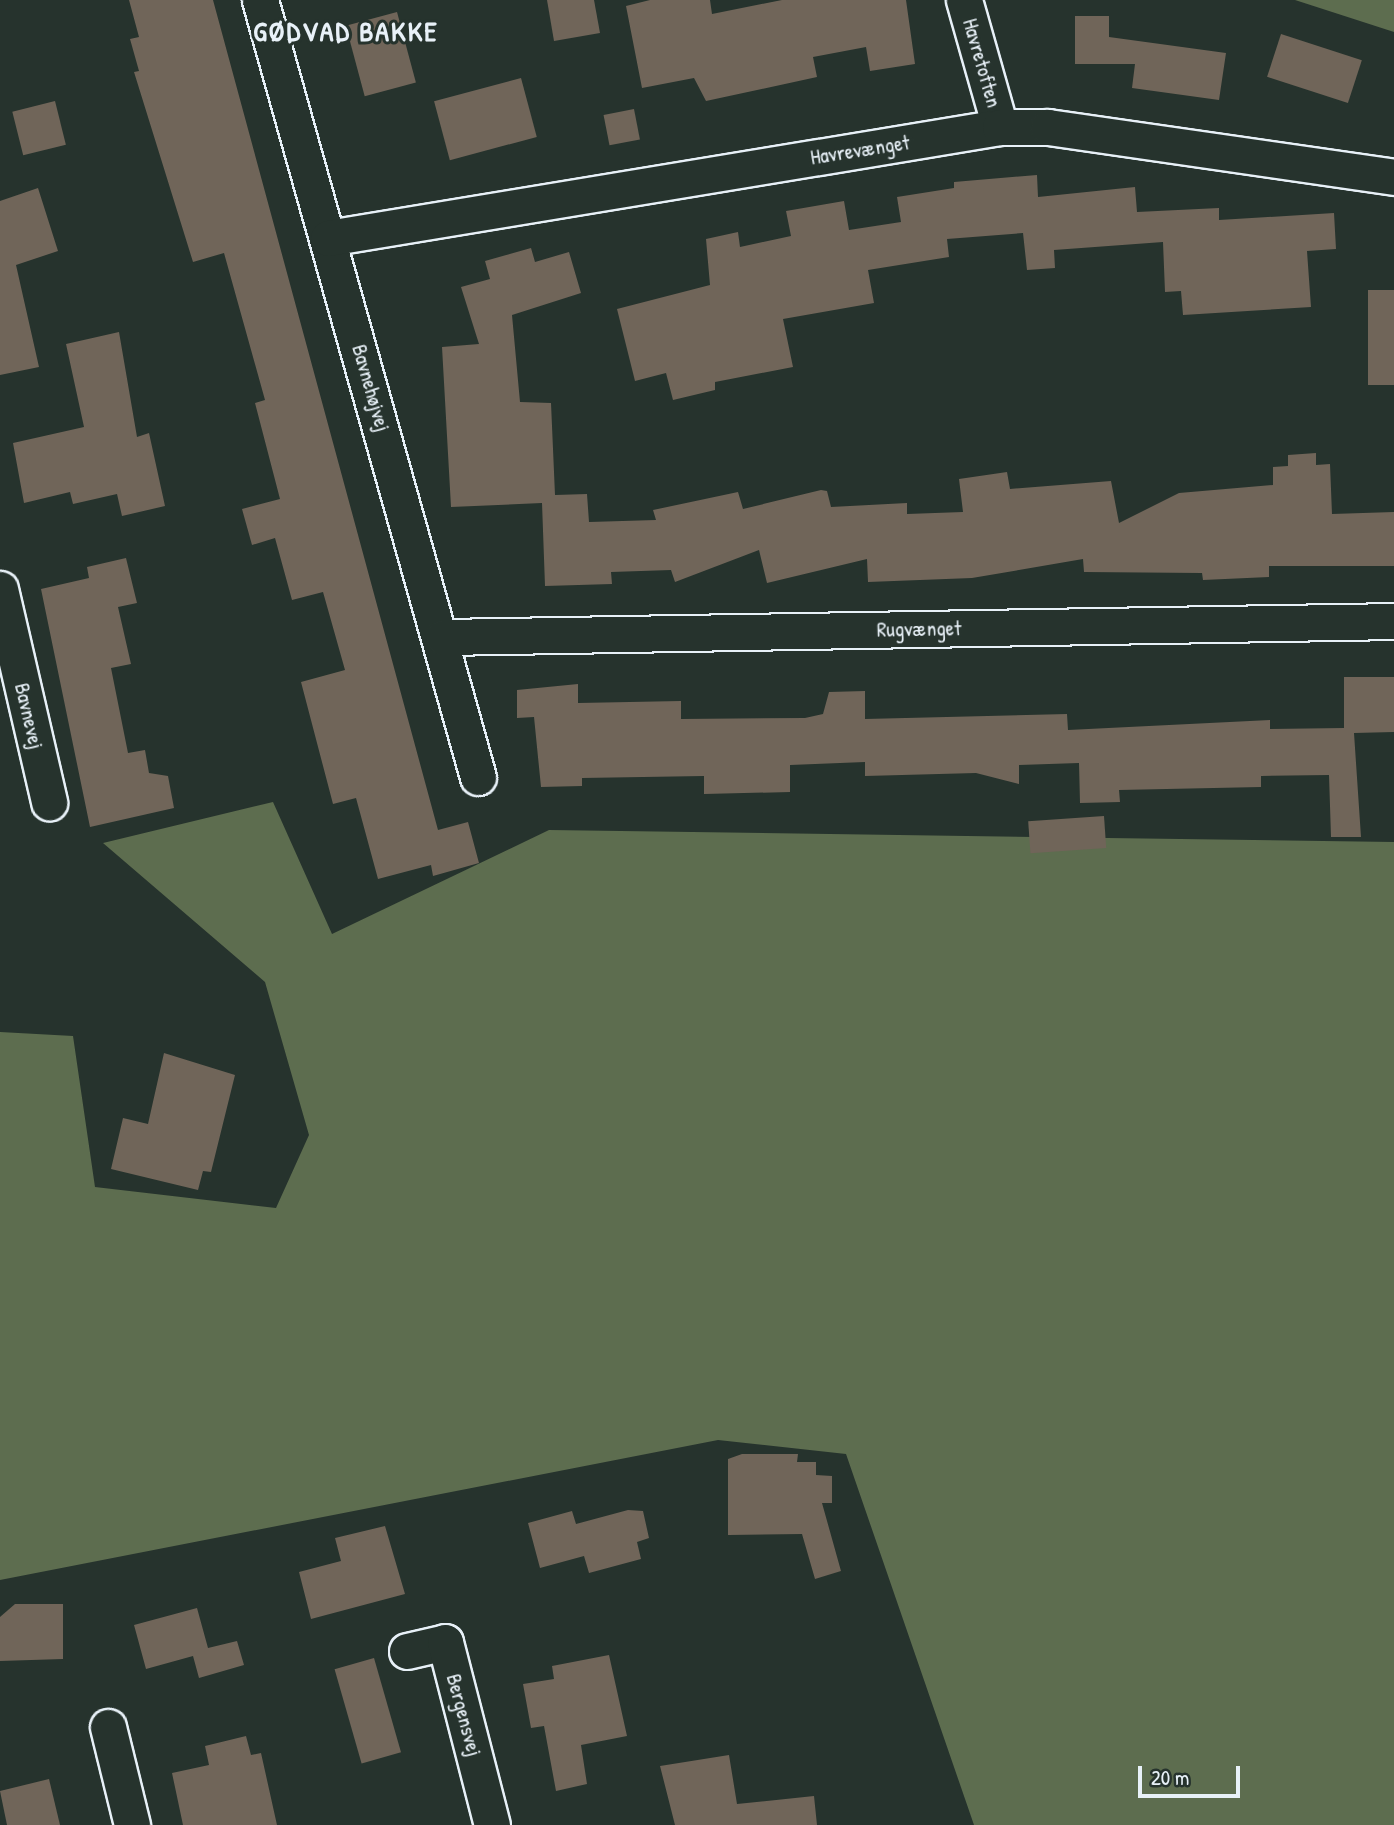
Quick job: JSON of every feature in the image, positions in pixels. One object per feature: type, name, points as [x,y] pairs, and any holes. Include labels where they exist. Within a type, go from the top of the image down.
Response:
[{"type":"street","name":"Bavnehøjvej","points":[[260,0],[443,637],[478,777]]},
{"type":"street","name":"Havretoften","points":[[964,0],[1000,127]]},
{"type":"street","name":"Havrevænget","points":[[328,238],[1000,127],[1048,127],[1394,177]]},
{"type":"street","name":"Bavnevej","points":[[0,589],[49,802]]},
{"type":"street","name":"Rugvænget","points":[[443,637],[1394,621]]},
{"type":"street","name":"Bergensvej","points":[[407,1651],[445,1642],[492,1825]]},
{"type":"street","points":[[108,1727],[132,1825]]},
{"type":"green space","points":[[1295,0],[1394,0],[1394,32]]},
{"type":"green space","points":[[273,802],[332,934],[549,830],[1394,842],[1394,1825],[974,1825],[846,1454],[718,1440],[0,1580],[0,1032],[73,1036],[95,1187],[276,1208],[309,1135],[265,982],[103,843]]},
{"type":"building","points":[[129,0],[213,0],[438,830],[468,822],[479,863],[433,876],[431,865],[378,879],[356,798],[333,804],[301,682],[345,670],[323,592],[292,600],[275,538],[252,545],[242,509],[280,499],[255,403],[265,400],[224,253],[193,262],[134,72],[139,71],[130,39],[139,37]]},
{"type":"building","points":[[547,0],[594,0],[600,33],[554,41]]},
{"type":"building","points":[[650,0],[710,0],[712,14],[782,0],[906,0],[915,64],[870,71],[866,47],[813,57],[817,77],[706,101],[694,78],[642,88],[626,6]]},
{"type":"building","points":[[397,12],[416,83],[365,96],[346,26]]},
{"type":"building","points":[[1075,16],[1109,16],[1109,37],[1226,53],[1219,100],[1132,88],[1135,64],[1075,64]]},
{"type":"building","points":[[1281,34],[1362,60],[1348,103],[1267,77]]},
{"type":"building","points":[[521,78],[537,137],[450,160],[434,101]]},
{"type":"building","points":[[55,101],[66,145],[23,155],[12,112]]},
{"type":"building","points":[[634,109],[640,139],[609,145],[604,115]]},
{"type":"building","points":[[1037,175],[1038,197],[1135,187],[1137,212],[1219,208],[1219,220],[1334,213],[1336,249],[1307,251],[1311,307],[1183,315],[1181,291],[1165,292],[1163,242],[1054,250],[1055,268],[1027,270],[1023,233],[947,239],[949,257],[868,270],[874,303],[783,319],[793,367],[715,382],[715,390],[673,400],[666,373],[635,381],[617,309],[710,285],[706,239],[738,232],[740,247],[791,236],[786,211],[844,201],[849,230],[901,222],[897,197],[954,188],[954,182]]},
{"type":"building","points":[[38,188],[58,251],[16,265],[39,367],[0,375],[0,201]]},
{"type":"building","points":[[531,248],[535,262],[569,252],[581,293],[512,315],[520,402],[551,403],[555,495],[587,494],[589,522],[656,520],[653,510],[738,492],[743,509],[821,490],[827,491],[831,507],[907,503],[907,514],[963,512],[959,479],[1007,472],[1010,489],[1111,481],[1119,523],[1179,493],[1273,485],[1273,467],[1288,466],[1288,455],[1316,453],[1316,465],[1330,464],[1332,514],[1394,512],[1394,566],[1269,566],[1269,577],[1203,580],[1202,573],[1084,572],[1083,559],[972,578],[868,582],[867,559],[767,583],[759,550],[675,582],[671,570],[611,572],[612,584],[545,586],[542,503],[451,507],[442,347],[479,344],[461,287],[490,279],[485,261]]},
{"type":"building","points":[[1368,290],[1394,290],[1394,385],[1368,385]]},
{"type":"building","points":[[119,332],[137,437],[149,433],[165,506],[122,516],[117,494],[73,504],[70,492],[24,503],[13,443],[84,427],[66,344]]},
{"type":"building","points":[[126,558],[137,603],[118,607],[131,664],[111,668],[128,753],[145,750],[149,773],[168,776],[174,808],[90,827],[41,589],[89,578],[87,567]]},
{"type":"building","points":[[1344,677],[1394,677],[1394,732],[1354,733],[1361,837],[1331,837],[1329,775],[1261,776],[1261,787],[1119,790],[1120,802],[1080,803],[1079,763],[1019,765],[1019,784],[976,773],[865,776],[865,762],[790,765],[790,792],[704,794],[704,776],[582,778],[582,786],[541,787],[534,717],[517,718],[517,690],[578,684],[578,703],[681,701],[681,719],[805,718],[823,714],[829,692],[865,691],[865,719],[1067,714],[1068,730],[1270,720],[1270,729],[1344,728]]},
{"type":"building","points":[[1104,816],[1106,848],[1030,853],[1028,821]]},
{"type":"building","points":[[164,1053],[235,1075],[211,1172],[203,1171],[198,1190],[111,1169],[123,1118],[148,1124]]},
{"type":"building","points":[[742,1454],[798,1454],[797,1462],[816,1462],[816,1475],[832,1476],[832,1503],[822,1503],[841,1571],[815,1579],[802,1534],[728,1535],[728,1459]]},
{"type":"building","points":[[628,1510],[643,1511],[649,1538],[637,1542],[641,1559],[589,1573],[584,1556],[540,1568],[528,1523],[572,1511],[576,1524]]},
{"type":"building","points":[[385,1526],[405,1594],[311,1619],[299,1572],[341,1561],[335,1538]]},
{"type":"building","points":[[15,1604],[63,1604],[63,1659],[0,1661],[0,1617]]},
{"type":"building","points":[[197,1608],[208,1648],[237,1641],[244,1665],[199,1678],[193,1656],[146,1669],[134,1625]]},
{"type":"building","points":[[609,1655],[627,1736],[581,1745],[587,1784],[556,1791],[544,1726],[531,1728],[523,1684],[554,1679],[552,1666]]},
{"type":"building","points":[[374,1658],[401,1752],[362,1764],[335,1669]]},
{"type":"building","points":[[246,1736],[251,1755],[261,1753],[277,1825],[183,1825],[172,1773],[209,1765],[205,1746]]},
{"type":"building","points":[[729,1755],[737,1804],[814,1796],[817,1825],[675,1825],[660,1766]]},
{"type":"building","points":[[49,1779],[60,1825],[7,1825],[0,1791]]},
{"type":"district","name":"GØDVAD BAKKE","points":[[346,31]]}]
